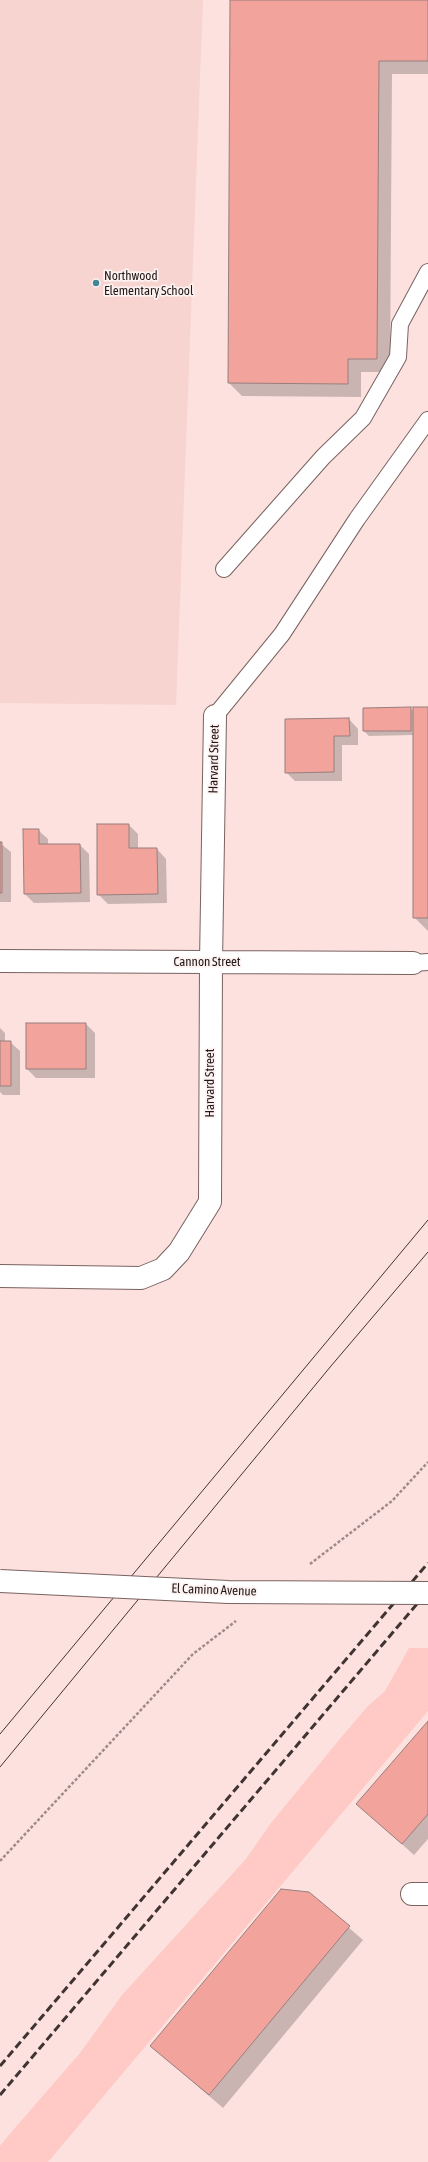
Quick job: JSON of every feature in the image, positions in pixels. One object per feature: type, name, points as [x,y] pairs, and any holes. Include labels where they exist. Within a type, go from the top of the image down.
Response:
[{"type":"street","name":"Harvard Street","points":[[0,1276],[141,1278],[163,1269],[179,1252],[210,1202],[211,962],[215,716]]},
{"type":"street","name":"Cannon Street","points":[[0,961],[421,963]]},
{"type":"street","name":"El Camino Avenue","points":[[0,1581],[228,1592],[428,1594]]},
{"type":"lane","points":[[224,569],[323,456],[363,418],[398,358],[400,324],[428,272]]},
{"type":"lane","points":[[215,716],[282,634],[357,519],[428,420]]},
{"type":"path","points":[[305,1568],[392,1501],[428,1462]]},
{"type":"path","points":[[0,1861],[193,1654],[237,1620]]},
{"type":"shaded area","name":"Northwood Elementary School","points":[[0,0],[203,0],[176,705],[0,703]]},
{"type":"shaded area","points":[[409,1648],[428,1648],[428,1711],[48,2162],[0,2162],[0,2146],[80,2053],[122,1995],[245,1860],[271,1823],[339,1740],[367,1707],[385,1691]]},
{"type":"building","points":[[230,0],[428,0],[428,61],[379,61],[377,359],[348,359],[348,384],[228,383]]},
{"type":"building","points":[[411,707],[411,731],[363,731],[363,708]]},
{"type":"building","points":[[413,707],[428,707],[428,918],[413,918]]},
{"type":"building","points":[[349,718],[350,736],[334,736],[334,772],[285,773],[285,719]]},
{"type":"building","points":[[97,824],[129,824],[129,848],[157,848],[158,894],[97,895]]},
{"type":"building","points":[[23,829],[39,829],[39,844],[80,844],[81,893],[24,894]]},
{"type":"building","points":[[0,842],[2,842],[2,893],[0,893]]},
{"type":"building","points":[[26,1023],[86,1023],[86,1069],[26,1069]]},
{"type":"building","points":[[0,1041],[11,1041],[11,1086],[0,1086]]},
{"type":"building","points":[[428,1721],[428,1814],[402,1844],[356,1804]]},
{"type":"building","points":[[281,1889],[309,1892],[350,1926],[209,2095],[150,2046]]},
{"type":"tram line","points":[[0,1734],[428,1220]]},
{"type":"tram line","points":[[0,1767],[331,1366],[428,1252]]},
{"type":"railway","points":[[0,2066],[428,1563]]},
{"type":"railway","points":[[0,2095],[428,1591]]},
{"type":"place","name":"Northwood Elementary School","points":[[96,283]]}]
